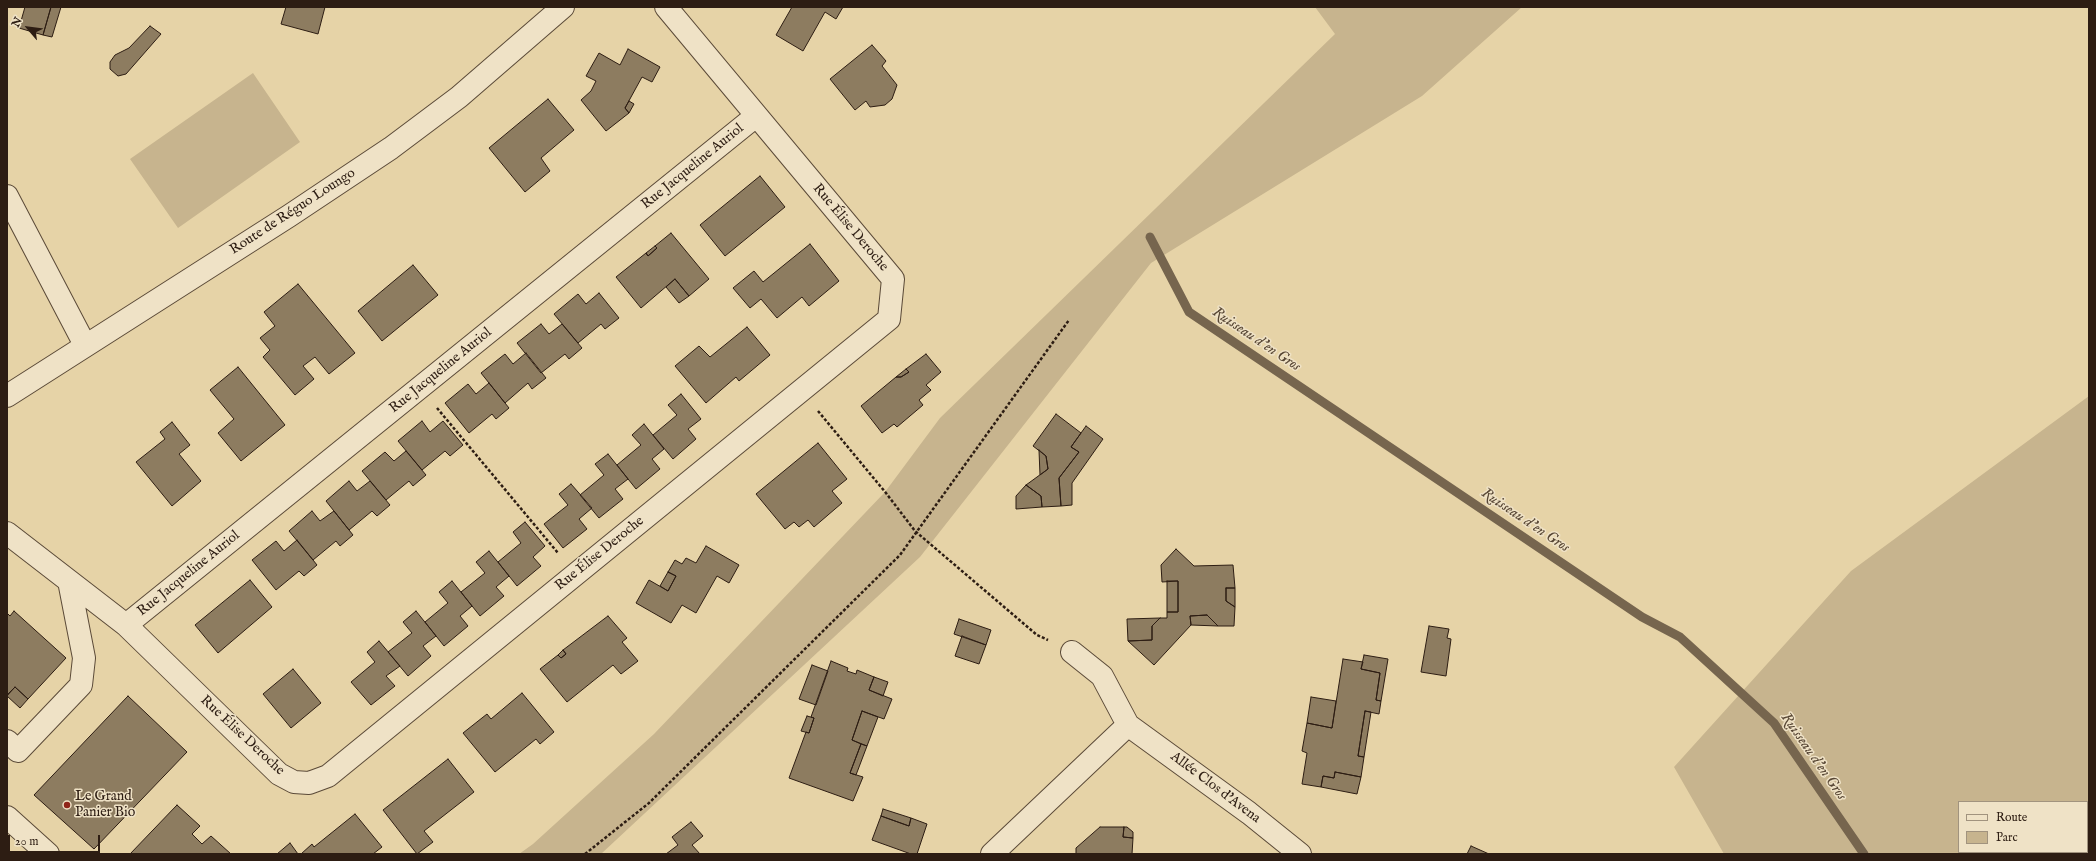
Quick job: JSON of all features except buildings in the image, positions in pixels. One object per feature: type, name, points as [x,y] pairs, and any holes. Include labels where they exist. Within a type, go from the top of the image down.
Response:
[{"type":"street","name":"Route de Réguo Loungo","points":[[7,396],[289,216],[391,148],[459,97],[563,7]]},
{"type":"street","name":"Rue Élise Deroche","points":[[7,533],[126,625],[279,774],[294,782],[309,783],[328,776],[889,319],[893,279],[666,7]]},
{"type":"street","name":"Rue Jacqueline Auriol","points":[[126,625],[756,116]]},
{"type":"street","points":[[7,196],[85,345]]},
{"type":"street","points":[[7,741],[18,751],[81,685],[84,658],[69,581]]},
{"type":"street","name":"Allée Clos d'Avena","points":[[1072,652],[1102,676],[1128,725],[1249,812],[1300,854]]},
{"type":"street","points":[[992,854],[1128,725]]},
{"type":"street","points":[[7,817],[48,854]]},
{"type":"path","points":[[585,854],[649,803],[900,555],[915,531],[1069,320]]},
{"type":"path","points":[[420,387],[576,573]]},
{"type":"path","points":[[801,391],[886,493],[915,531],[1037,635],[1072,652]]},
{"type":"green space","points":[[1315,7],[1522,7],[1422,96],[1151,263],[920,557],[601,854],[519,854],[533,844],[654,734],[885,492],[940,418],[1335,34]]},
{"type":"green space","points":[[253,73],[300,142],[178,228],[130,159]]},
{"type":"green space","points":[[2089,396],[2089,854],[1724,854],[1674,767],[1851,571]]},
{"type":"waterway","name":"Ruisseau d'en Gros","points":[[1150,237],[1189,312],[1642,617],[1680,637],[1774,723],[1864,854]]},
{"type":"place","name":"Le Grand Panier Bio","points":[[67,805]]}]
